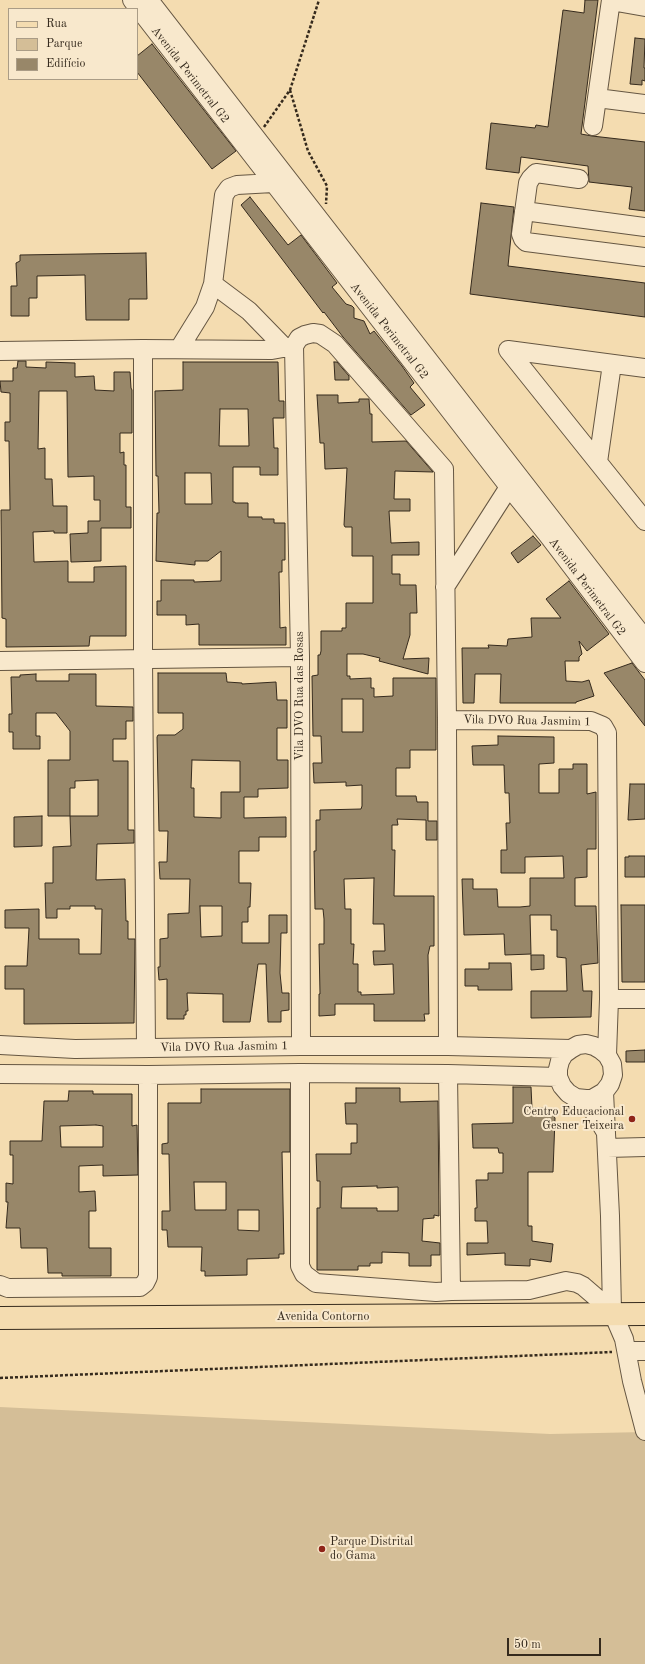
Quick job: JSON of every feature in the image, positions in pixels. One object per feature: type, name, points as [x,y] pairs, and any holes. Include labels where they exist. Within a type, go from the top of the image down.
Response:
[{"type":"main road","name":"Avenida Contorno","points":[[0,1318],[612,1313],[645,1314]]},
{"type":"street","name":"Avenida Perimetral G2","points":[[132,0],[509,487],[555,527],[645,631]]},
{"type":"street","points":[[149,0],[555,527],[645,639]]},
{"type":"street","name":"Avenida Perimetral G2","points":[[160,0],[396,304],[555,527],[645,663]]},
{"type":"street","points":[[593,126],[611,0],[645,7]]},
{"type":"street","points":[[597,98],[645,104]]},
{"type":"street","points":[[579,179],[536,173],[528,183],[521,234],[522,239],[526,242],[645,257]]},
{"type":"street","points":[[179,349],[205,307],[213,284],[224,195],[229,188],[237,185],[274,183]]},
{"type":"street","points":[[524,211],[645,227]]},
{"type":"street","points":[[213,284],[249,311],[289,347]]},
{"type":"street","points":[[0,351],[143,349],[272,350],[289,347],[299,338],[313,333],[320,334],[335,344],[444,469],[447,720]]},
{"type":"street","name":"Vila DVO Rua das Rosas","points":[[289,347],[300,657],[301,1046]]},
{"type":"street","points":[[143,349],[143,658],[146,1048]]},
{"type":"street","points":[[645,368],[508,350],[645,521]]},
{"type":"street","points":[[598,462],[612,364]]},
{"type":"street","points":[[445,587],[509,487]]},
{"type":"street","points":[[0,660],[300,657]]},
{"type":"street","name":"Vila DVO Rua Jasmim 1","points":[[448,1046],[447,720],[591,721],[603,726],[606,733],[609,999],[607,1055]]},
{"type":"street","points":[[609,999],[645,999]]},
{"type":"street","name":"Vila DVO Rua Jasmim 1","points":[[0,1045],[75,1049],[448,1046],[571,1049]]},
{"type":"street","points":[[578,1045],[594,1046],[607,1055],[612,1064],[613,1074],[610,1084],[604,1092],[592,1098],[576,1098],[568,1093],[562,1086],[558,1077],[558,1069],[564,1054],[571,1049],[578,1045]]},
{"type":"street","points":[[73,1074],[75,1049]]},
{"type":"street","points":[[0,1074],[148,1075],[300,1073],[448,1074],[558,1077]]},
{"type":"street","points":[[300,1073],[300,1266],[304,1274],[309,1279],[316,1282],[436,1292],[529,1290],[566,1281],[577,1283],[583,1286],[612,1313],[624,1339],[632,1381],[645,1431]]},
{"type":"street","points":[[448,1074],[451,1291]]},
{"type":"street","points":[[0,1285],[8,1288],[140,1287],[145,1283],[148,1277],[148,1075]]},
{"type":"street","points":[[604,1092],[610,1216],[612,1313]]},
{"type":"street","points":[[586,1099],[606,1140]]},
{"type":"street","points":[[606,1140],[645,1147]]},
{"type":"street","points":[[627,1351],[645,1350]]},
{"type":"path","points":[[261,132],[290,90],[320,0]]},
{"type":"path","points":[[290,90],[308,151],[327,186],[326,215]]},
{"type":"path","points":[[0,1378],[627,1351]]},
{"type":"green space","name":"Parque Distrital do Gama","points":[[0,1407],[550,1434],[645,1432],[645,1664],[0,1664]]},
{"type":"building","points":[[585,0],[598,0],[581,134],[645,142],[645,211],[629,209],[632,187],[589,182],[588,166],[521,157],[519,173],[486,169],[491,123],[535,128],[536,125],[548,127],[563,10],[584,13]]},
{"type":"building","points":[[635,38],[645,39],[645,81],[642,80],[642,85],[630,84]]},
{"type":"building","points":[[152,44],[236,151],[212,169],[138,73],[138,55]]},
{"type":"building","points":[[250,197],[288,245],[301,235],[337,283],[332,287],[346,304],[354,308],[354,318],[364,321],[370,334],[374,331],[414,383],[410,387],[425,405],[411,415],[343,337],[241,205]]},
{"type":"building","points":[[481,203],[514,207],[508,266],[645,283],[645,317],[470,294]]},
{"type":"building","points":[[146,253],[147,299],[129,299],[129,320],[86,320],[85,275],[37,276],[37,298],[29,298],[29,316],[11,316],[11,286],[17,286],[16,263],[20,261],[20,255]]},
{"type":"building","points":[[18,361],[26,361],[26,367],[46,368],[46,362],[75,363],[75,377],[94,376],[95,390],[114,391],[114,372],[130,372],[132,390],[132,433],[120,433],[120,453],[124,452],[124,465],[126,465],[126,507],[131,507],[131,528],[101,528],[101,561],[71,562],[70,534],[88,533],[88,521],[100,521],[100,500],[94,500],[94,476],[68,477],[67,391],[39,391],[38,449],[45,448],[45,479],[52,479],[53,506],[67,506],[67,533],[54,533],[54,531],[33,532],[34,562],[68,561],[68,582],[94,582],[94,567],[126,566],[126,636],[90,636],[89,646],[6,647],[6,619],[2,618],[1,510],[10,510],[9,441],[5,441],[5,422],[10,422],[10,393],[1,392],[0,381],[13,381],[13,368],[17,368]]},
{"type":"building","points":[[183,362],[278,362],[279,401],[284,401],[284,418],[273,418],[274,448],[278,448],[278,475],[260,475],[260,467],[233,467],[233,502],[248,503],[248,517],[262,517],[262,519],[274,519],[274,523],[285,523],[285,560],[282,560],[282,572],[279,572],[280,628],[286,627],[286,645],[199,645],[199,624],[186,625],[186,615],[157,615],[157,601],[161,601],[161,580],[194,580],[194,582],[221,581],[221,551],[208,561],[195,561],[195,565],[156,561],[157,513],[159,513],[158,476],[156,476],[155,391],[183,390]],"holes":[[[220,409],[248,409],[249,446],[219,446]],[[185,473],[211,473],[212,504],[185,504]]]},
{"type":"building","points":[[334,362],[337,362],[349,376],[349,380],[335,380]]},
{"type":"building","points":[[317,395],[338,395],[338,403],[359,402],[359,399],[369,399],[370,414],[372,414],[372,442],[406,441],[433,472],[395,471],[394,499],[410,499],[410,511],[389,511],[391,543],[419,542],[419,555],[392,555],[392,574],[400,574],[400,585],[416,585],[417,613],[410,613],[410,635],[403,659],[429,658],[428,674],[379,661],[380,658],[363,654],[347,654],[347,676],[350,676],[350,679],[371,678],[371,688],[374,688],[374,697],[393,696],[393,678],[436,678],[436,750],[410,750],[410,768],[396,768],[396,796],[416,796],[417,802],[428,802],[428,821],[437,821],[437,840],[426,840],[426,820],[397,819],[398,825],[392,825],[392,850],[395,850],[394,896],[434,896],[434,946],[430,946],[428,955],[429,1014],[424,1014],[425,1021],[374,1021],[374,1004],[335,1004],[335,1015],[319,1016],[319,944],[324,944],[324,919],[323,909],[315,909],[314,851],[316,851],[316,820],[320,820],[320,810],[361,809],[362,785],[346,786],[346,782],[314,783],[313,763],[322,763],[321,736],[313,736],[312,676],[318,675],[318,655],[320,655],[321,651],[321,631],[342,631],[342,628],[346,628],[346,603],[373,603],[373,556],[352,556],[352,527],[345,527],[344,525],[347,468],[325,469],[324,443],[320,443]],"holes":[[[342,699],[363,699],[363,732],[342,732]],[[374,878],[373,924],[384,924],[385,951],[373,951],[374,965],[393,964],[394,994],[361,995],[361,992],[358,992],[358,964],[353,964],[354,944],[351,944],[351,909],[345,909],[344,879]]]},
{"type":"building","points":[[533,536],[541,545],[518,563],[511,553]]},
{"type":"building","points":[[569,581],[609,634],[587,651],[579,641],[582,654],[579,657],[579,661],[565,661],[566,681],[582,682],[589,680],[594,696],[576,703],[500,703],[501,674],[475,674],[474,703],[463,703],[462,648],[489,648],[488,645],[507,646],[508,639],[532,637],[531,618],[561,618],[546,599]]},
{"type":"building","points":[[632,663],[645,680],[645,726],[604,673]]},
{"type":"building","points":[[158,673],[226,673],[227,682],[242,684],[276,682],[277,700],[287,700],[287,728],[277,728],[277,760],[288,760],[288,788],[258,789],[258,797],[244,797],[244,818],[286,817],[286,837],[259,837],[259,851],[239,851],[239,883],[251,883],[248,922],[242,922],[242,943],[269,943],[269,915],[287,915],[287,933],[281,933],[280,973],[282,993],[289,993],[289,1010],[281,1011],[281,1022],[268,1022],[266,964],[258,964],[250,1022],[223,1022],[223,994],[187,993],[188,1011],[186,1011],[186,1015],[184,1015],[184,1019],[167,1019],[167,979],[159,980],[158,967],[160,967],[160,939],[168,938],[168,914],[189,913],[190,879],[160,879],[159,862],[167,862],[168,831],[159,831],[157,737],[158,735],[175,735],[183,729],[183,713],[158,713]],"holes":[[[192,760],[240,761],[240,792],[221,792],[221,818],[194,817],[194,788],[191,788]],[[200,906],[222,906],[222,936],[201,937]]]},
{"type":"building","points":[[36,674],[36,681],[69,681],[69,674],[96,674],[96,706],[133,707],[133,721],[126,721],[126,739],[113,739],[113,761],[128,761],[128,830],[134,830],[134,843],[97,844],[96,880],[125,879],[128,939],[135,939],[134,1023],[24,1024],[24,989],[5,989],[5,966],[27,966],[29,928],[5,928],[5,910],[39,909],[39,939],[79,939],[79,954],[101,954],[102,909],[95,909],[95,906],[70,906],[70,909],[57,909],[57,918],[46,918],[45,883],[53,883],[53,847],[71,846],[70,816],[48,816],[48,760],[70,760],[70,731],[56,713],[36,713],[36,736],[40,736],[40,749],[13,749],[13,732],[9,732],[9,714],[12,714],[11,677],[20,677],[20,675]],"holes":[[[98,780],[98,816],[70,816],[70,788],[75,788],[75,781]]]},
{"type":"building","points":[[498,736],[554,737],[554,763],[539,764],[539,793],[559,793],[559,769],[573,769],[573,764],[587,764],[587,794],[596,792],[596,849],[587,849],[587,877],[575,878],[575,906],[596,906],[598,963],[581,965],[583,991],[592,991],[591,1017],[531,1018],[531,991],[567,991],[566,958],[557,957],[557,930],[551,930],[551,915],[530,915],[531,954],[505,955],[504,934],[464,935],[462,879],[473,879],[473,889],[497,889],[498,907],[520,907],[530,906],[530,878],[564,878],[563,856],[525,857],[525,873],[501,873],[501,850],[507,850],[506,823],[510,823],[509,793],[505,793],[504,765],[473,765],[472,746],[498,745]]},
{"type":"building","points":[[630,784],[645,784],[645,819],[628,820]]},
{"type":"building","points":[[42,816],[42,846],[14,847],[14,817]]},
{"type":"building","points":[[645,856],[645,877],[625,877],[625,857]]},
{"type":"building","points":[[621,905],[645,905],[645,982],[622,982]]},
{"type":"building","points":[[531,955],[544,955],[544,969],[531,970]]},
{"type":"building","points":[[489,963],[511,963],[512,990],[478,990],[478,986],[465,986],[465,969],[489,969]]},
{"type":"building","points":[[645,1050],[645,1062],[626,1062],[626,1051]]},
{"type":"building","points":[[513,1087],[531,1087],[532,1108],[548,1108],[555,1118],[553,1172],[528,1172],[528,1226],[532,1226],[532,1241],[553,1244],[551,1262],[530,1259],[530,1266],[505,1265],[505,1253],[467,1255],[467,1243],[488,1243],[487,1221],[475,1221],[475,1208],[477,1208],[476,1180],[488,1180],[488,1173],[503,1173],[503,1153],[499,1153],[498,1148],[473,1148],[472,1124],[513,1123]]},
{"type":"building","points":[[356,1088],[400,1088],[400,1102],[438,1101],[439,1216],[434,1215],[434,1218],[423,1219],[422,1241],[440,1243],[440,1255],[431,1255],[431,1266],[409,1266],[409,1253],[382,1252],[382,1263],[370,1263],[370,1266],[358,1266],[358,1270],[317,1270],[317,1208],[320,1208],[320,1181],[317,1181],[316,1154],[351,1154],[351,1143],[357,1143],[357,1124],[346,1124],[345,1103],[356,1103]],"holes":[[[377,1186],[377,1188],[398,1187],[398,1211],[377,1211],[377,1208],[341,1208],[342,1187]]]},
{"type":"building","points":[[201,1089],[290,1089],[290,1152],[282,1152],[284,1254],[279,1254],[279,1258],[247,1259],[247,1275],[205,1276],[205,1271],[201,1271],[202,1247],[168,1247],[167,1230],[162,1230],[162,1211],[170,1211],[169,1154],[162,1154],[162,1144],[168,1143],[168,1103],[201,1103]],"holes":[[[194,1182],[226,1182],[226,1210],[195,1210]],[[238,1210],[259,1210],[259,1231],[238,1230]]]},
{"type":"building","points":[[69,1091],[93,1091],[93,1094],[132,1094],[132,1126],[137,1125],[138,1175],[103,1176],[103,1165],[79,1166],[79,1192],[95,1191],[96,1211],[89,1211],[89,1248],[111,1248],[111,1276],[62,1276],[62,1273],[48,1273],[47,1248],[21,1248],[20,1228],[6,1228],[8,1202],[6,1202],[6,1183],[13,1184],[13,1155],[10,1155],[10,1141],[42,1141],[44,1101],[68,1101]],"holes":[[[60,1126],[103,1126],[103,1147],[61,1147]]]},
{"type":"place","name":"Centro Educacional Gesner Teixeira","points":[[632,1119]]},
{"type":"place","name":"Parque Distrital do Gama","points":[[322,1549]]}]
